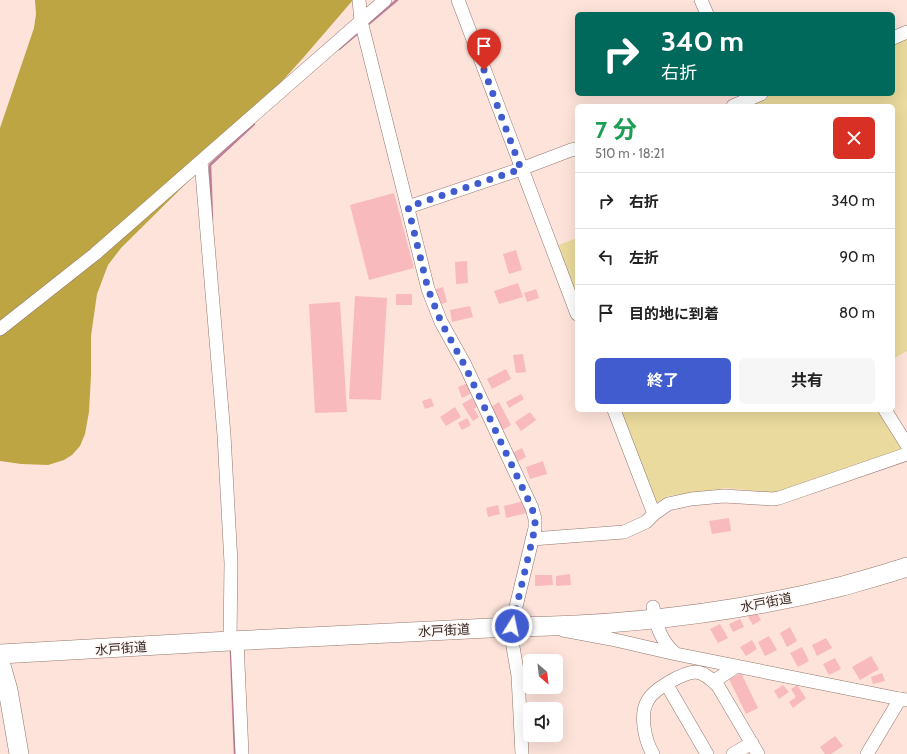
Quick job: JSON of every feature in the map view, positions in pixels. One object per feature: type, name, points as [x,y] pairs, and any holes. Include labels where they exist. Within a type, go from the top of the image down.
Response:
[{"type":"highway","name":"水戸街道","points":[[0,654],[232,637],[513,621],[634,610],[654,613],[791,586],[907,555]]},
{"type":"highway","name":"水戸街道","points":[[513,621],[545,626],[654,613],[731,608],[843,586],[907,567]]},
{"type":"highway","name":"水戸街道","points":[[0,642],[232,637]]},
{"type":"highway","points":[[0,662],[4,692],[19,754]]},
{"type":"street","points":[[359,0],[361,21],[428,289],[441,322],[465,366],[532,508],[535,523],[513,621],[511,643],[518,676],[522,754]]},
{"type":"street","points":[[0,329],[94,254],[385,0]]},
{"type":"street","points":[[458,0],[575,309]]},
{"type":"street","points":[[701,0],[706,12]]},
{"type":"street","points":[[895,37],[907,32]]},
{"type":"street","points":[[742,102],[756,96]]},
{"type":"street","points":[[408,207],[575,149]]},
{"type":"street","points":[[201,161],[224,435],[231,563],[232,637],[242,754]]},
{"type":"street","points":[[615,412],[654,514]]},
{"type":"street","points":[[886,412],[907,445]]},
{"type":"street","points":[[532,539],[624,532],[646,522],[668,504],[692,499],[724,496],[772,499],[779,498],[907,454]]},
{"type":"street","points":[[654,613],[663,640],[676,654]]},
{"type":"street","points":[[545,626],[903,700],[867,754]]},
{"type":"street","points":[[714,681],[738,666]]},
{"type":"street","points":[[653,754],[645,734],[643,716],[647,701],[656,691],[667,684],[682,676],[696,672],[710,677],[718,686],[755,749],[732,754]]},
{"type":"street","points":[[667,684],[707,754]]},
{"type":"shaded area","points":[[35,0],[353,0],[220,150],[121,248],[108,265],[97,294],[91,336],[89,412],[85,434],[80,446],[72,455],[64,460],[48,465],[21,464],[0,461],[0,128],[34,28],[36,14]]},
{"type":"shaded area","points":[[907,38],[907,351],[895,358],[895,104],[751,103],[768,96],[895,96],[895,43]]},
{"type":"shaded area","points":[[575,239],[575,295],[556,246]]},
{"type":"shaded area","points":[[621,412],[880,412],[905,450],[775,493],[727,488],[668,496],[656,503]]},
{"type":"building","points":[[394,193],[414,268],[369,280],[350,205]]},
{"type":"building","points":[[516,250],[522,270],[509,274],[503,254]]},
{"type":"building","points":[[467,261],[468,283],[456,284],[455,262]]},
{"type":"building","points":[[518,283],[523,297],[499,304],[494,291]]},
{"type":"building","points":[[443,287],[447,302],[439,305],[434,290]]},
{"type":"building","points":[[536,289],[539,298],[527,302],[524,293]]},
{"type":"building","points":[[396,294],[412,294],[412,305],[396,305]]},
{"type":"building","points":[[355,296],[387,298],[381,400],[349,399]]},
{"type":"building","points":[[340,302],[347,412],[315,413],[309,304]]},
{"type":"building","points":[[470,306],[473,317],[452,322],[450,310]]},
{"type":"building","points":[[523,354],[526,372],[516,373],[513,355]]},
{"type":"building","points":[[506,369],[511,379],[492,389],[487,379]]},
{"type":"building","points":[[468,383],[472,393],[462,398],[458,387]]},
{"type":"building","points":[[521,394],[524,399],[509,408],[506,402]]},
{"type":"building","points":[[431,398],[434,406],[425,409],[422,401]]},
{"type":"building","points":[[472,398],[478,406],[474,409],[479,417],[473,421],[462,404]]},
{"type":"building","points":[[499,402],[511,425],[501,431],[489,408]]},
{"type":"building","points":[[455,407],[461,417],[446,426],[440,417]]},
{"type":"building","points":[[530,412],[536,420],[521,431],[515,422]]},
{"type":"building","points":[[467,418],[471,425],[462,430],[458,423]]},
{"type":"building","points":[[522,448],[526,457],[517,462],[512,453]]},
{"type":"building","points":[[543,461],[547,474],[530,479],[526,467]]},
{"type":"building","points":[[524,501],[527,513],[506,518],[504,506]]},
{"type":"building","points":[[498,505],[500,514],[488,517],[486,508]]},
{"type":"building","points":[[729,518],[731,531],[712,534],[709,521]]},
{"type":"building","points":[[570,574],[571,585],[556,586],[556,576]]},
{"type":"building","points":[[535,575],[552,575],[553,585],[535,586]]},
{"type":"building","points":[[755,610],[761,620],[753,625],[747,615]]},
{"type":"building","points":[[740,619],[744,627],[733,632],[729,624]]},
{"type":"building","points":[[720,624],[728,638],[718,643],[710,629]]},
{"type":"building","points":[[790,627],[797,641],[787,647],[780,633]]},
{"type":"building","points":[[769,636],[777,650],[765,656],[758,642]]},
{"type":"building","points":[[826,638],[832,648],[817,656],[812,645]]},
{"type":"building","points":[[752,640],[757,649],[746,656],[740,647]]},
{"type":"building","points":[[802,647],[809,661],[798,667],[790,653]]},
{"type":"building","points":[[871,656],[879,669],[860,680],[852,667]]},
{"type":"building","points":[[835,658],[841,669],[829,675],[823,664]]},
{"type":"building","points":[[741,673],[758,708],[746,714],[729,679]]},
{"type":"building","points":[[882,673],[885,681],[873,684],[871,677]]},
{"type":"building","points":[[783,685],[789,692],[779,699],[774,691]]},
{"type":"building","points":[[797,685],[806,698],[793,708],[789,702],[796,697],[791,689]]},
{"type":"building","points":[[835,736],[843,746],[831,754],[825,754],[820,747]]},
{"type":"waterway","points":[[366,26],[397,0]]},
{"type":"waterway","points":[[339,49],[359,32]]},
{"type":"waterway","points":[[212,220],[210,165],[254,124]]},
{"type":"waterway","points":[[231,651],[235,754]]},
{"type":"route","points":[[484,70],[521,169],[408,207],[428,289],[441,322],[465,366],[532,508],[535,519],[535,528],[512,626]]}]
